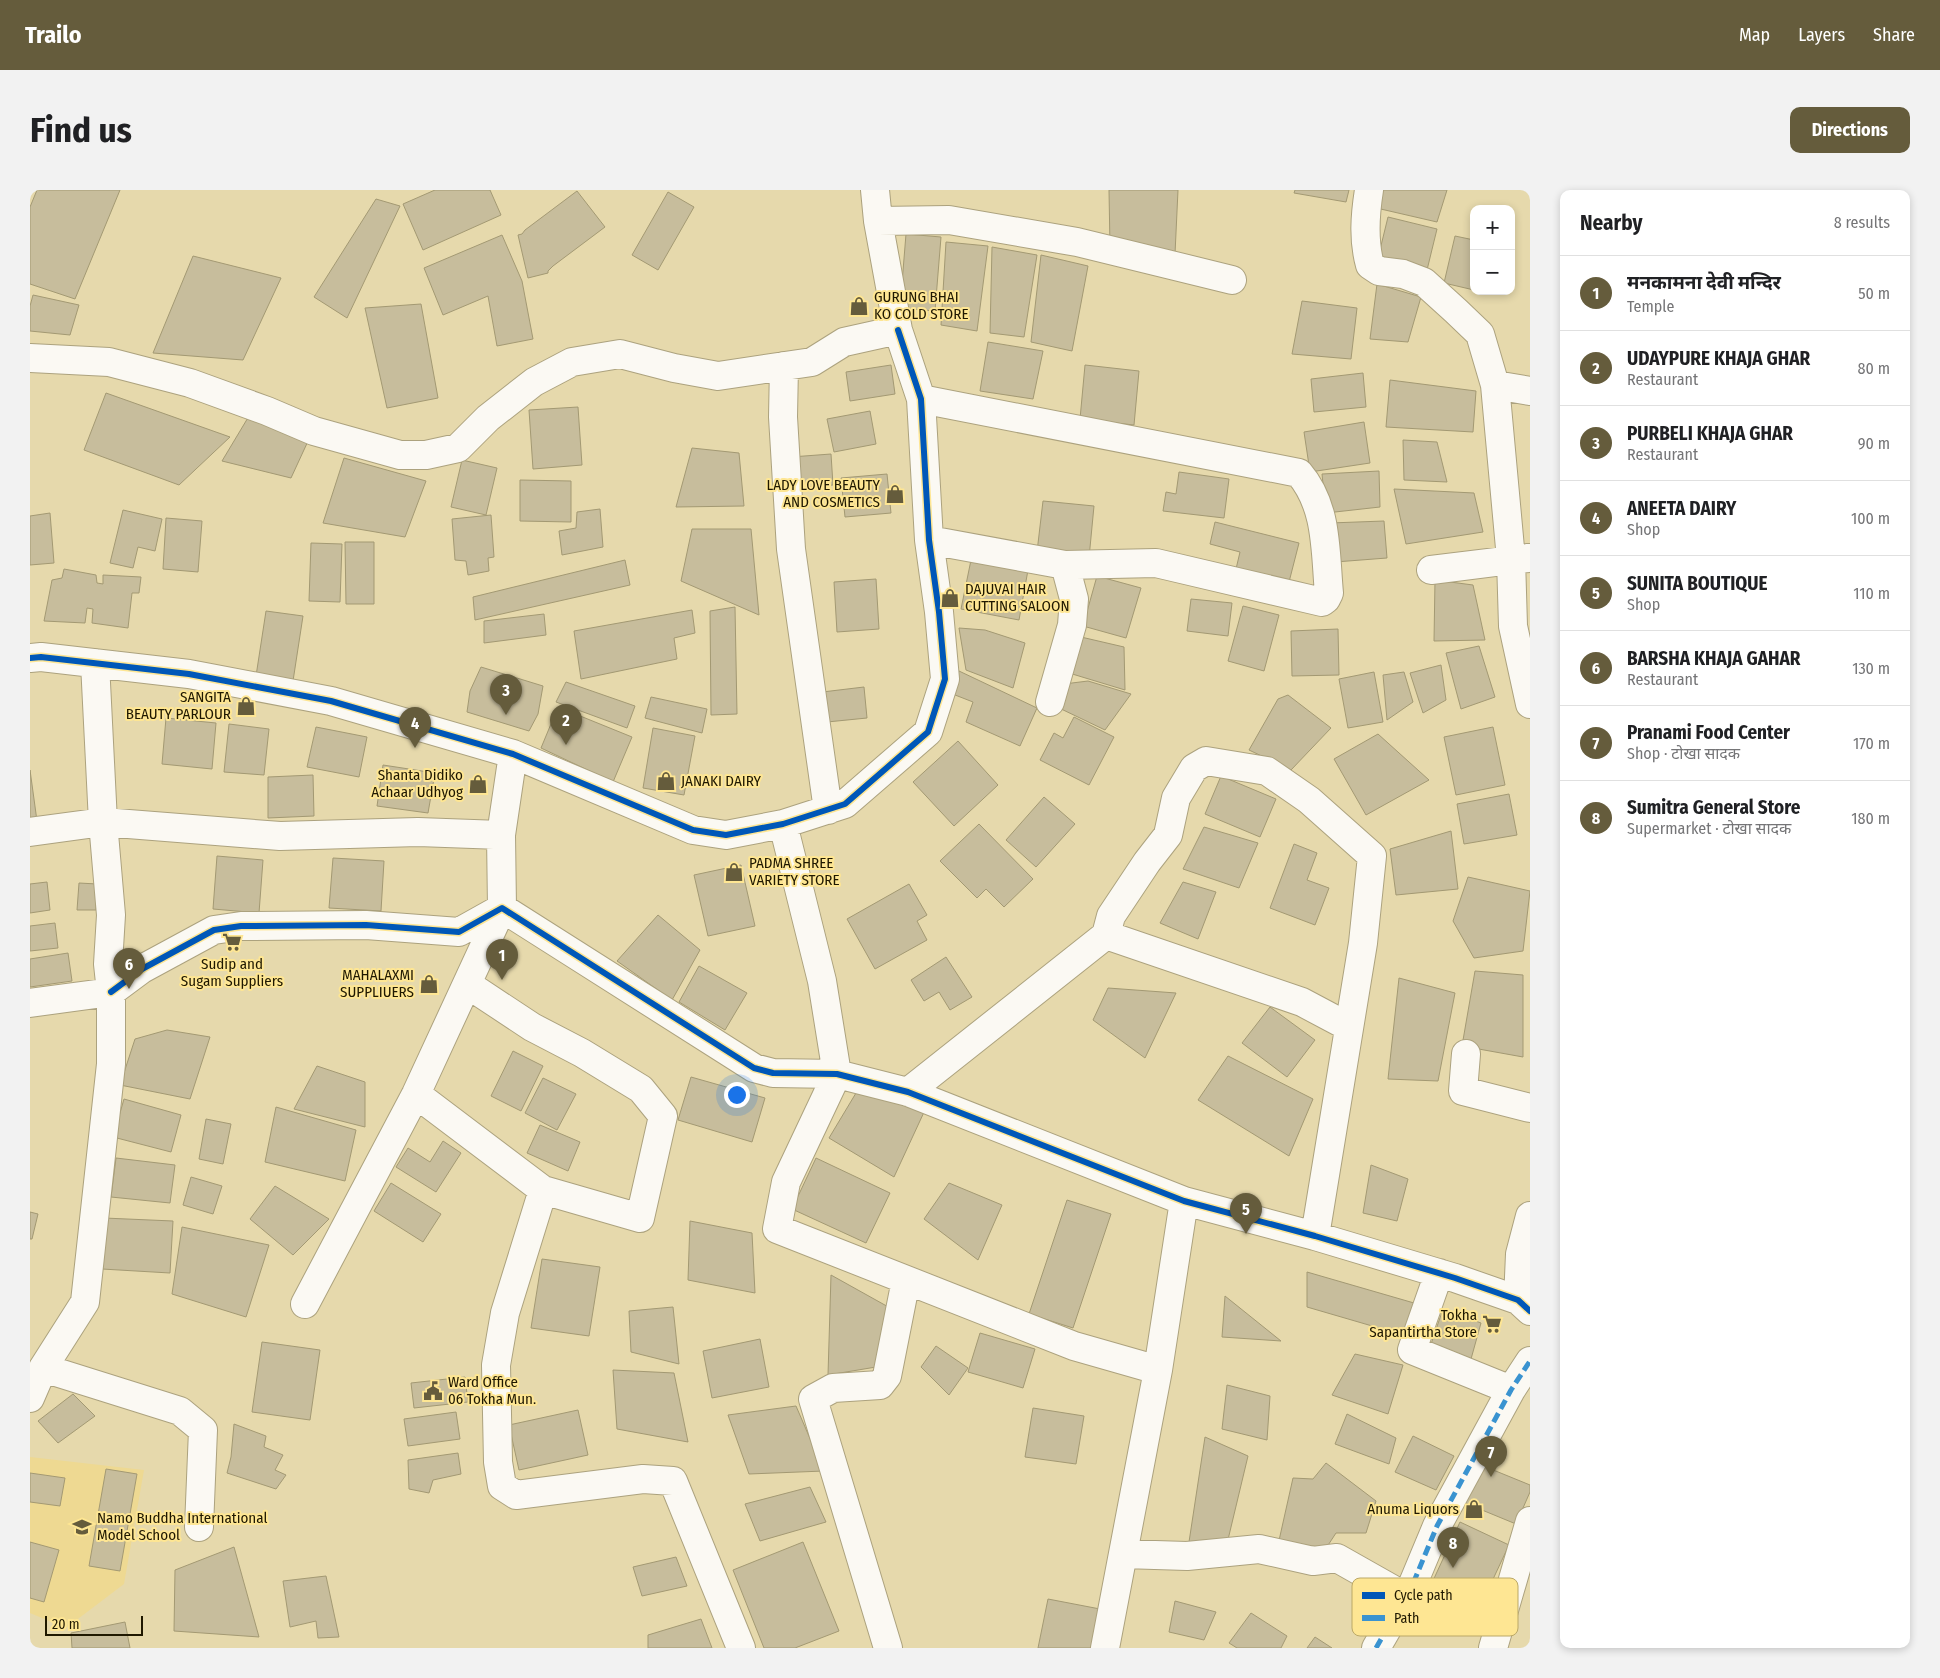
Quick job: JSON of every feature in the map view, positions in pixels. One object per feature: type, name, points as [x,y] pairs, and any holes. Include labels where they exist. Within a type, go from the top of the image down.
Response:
[{"type":"street","points":[[30,658],[41,657],[189,674],[331,701],[513,754],[693,830],[726,835],[783,824],[845,804],[928,732],[945,679],[939,612],[929,540],[921,400],[898,330],[878,221],[875,190]]},
{"type":"street","points":[[1369,190],[1366,212],[1366,249],[1370,265],[1380,271],[1403,274],[1424,282],[1480,334],[1495,385],[1521,558],[1513,626],[1530,704]]},
{"type":"street","points":[[878,221],[949,220],[1077,242],[1232,280]]},
{"type":"street","points":[[30,358],[109,362],[181,381],[267,411],[314,430],[400,455],[426,455],[458,448],[488,418],[534,382],[572,362],[620,354],[674,368],[718,376],[812,362],[844,342],[898,330]]},
{"type":"street","points":[[784,366],[783,417],[791,549],[828,810]]},
{"type":"street","points":[[1495,385],[1530,391]]},
{"type":"street","points":[[921,400],[1299,473],[1305,479],[1323,519],[1329,593],[1322,602],[1156,563],[1066,565],[929,540]]},
{"type":"street","points":[[1431,570],[1521,558]]},
{"type":"street","points":[[1050,702],[1072,625],[1074,598],[1066,565]]},
{"type":"street","points":[[30,1398],[43,1368],[85,1302],[111,1064],[111,992],[108,964],[111,915],[103,822],[95,663]]},
{"type":"street","points":[[305,1304],[416,1094],[502,908],[501,835],[513,754]]},
{"type":"street","points":[[908,1092],[1106,935],[1111,916],[1147,862],[1168,836],[1176,798],[1194,768],[1206,761],[1267,771],[1309,800],[1372,856],[1363,942],[1315,1236]]},
{"type":"street","points":[[30,832],[103,822],[280,836],[418,832],[501,835]]},
{"type":"street","points":[[783,824],[822,981],[837,1074],[786,1182],[777,1229],[1074,1346],[1158,1370]]},
{"type":"street","points":[[30,1003],[111,992],[142,969],[214,930],[241,926],[366,925],[459,932],[502,908]]},
{"type":"street","points":[[502,908],[754,1068],[773,1073],[837,1074],[908,1092],[1184,1201],[1315,1236],[1439,1274],[1524,1306],[1520,1254],[1530,1216]]},
{"type":"street","points":[[1106,935],[1302,1002],[1349,1027]]},
{"type":"street","points":[[416,1094],[543,1190],[640,1218],[663,1116],[641,1089],[582,1053],[532,1027],[467,984]]},
{"type":"street","points":[[1466,1054],[1463,1091],[1530,1108]]},
{"type":"street","points":[[543,1190],[504,1313],[496,1366],[498,1462],[502,1486],[516,1495],[643,1479],[673,1481],[741,1648]]},
{"type":"street","points":[[1105,1648],[1158,1370],[1184,1201]]},
{"type":"street","points":[[1439,1274],[1412,1350],[1511,1390]]},
{"type":"street","points":[[888,1648],[813,1399],[833,1388],[880,1384],[887,1376],[906,1280]]},
{"type":"street","points":[[1415,1578],[1437,1526],[1511,1390],[1530,1360]]},
{"type":"street","points":[[43,1368],[180,1411],[203,1430],[199,1527]]},
{"type":"street","points":[[1513,1578],[1530,1521]]},
{"type":"street","points":[[1122,1554],[1187,1556],[1259,1549],[1313,1561],[1337,1558],[1372,1578]]},
{"type":"street","points":[[1376,1648],[1383,1636]]},
{"type":"shaded area","name":"Namo Buddha International Model School","points":[[30,1457],[144,1470],[124,1584],[66,1628],[30,1613]]},
{"type":"building","points":[[37,190],[120,190],[75,299],[30,284],[30,207]]},
{"type":"building","points":[[435,190],[490,190],[501,215],[423,250],[403,204]]},
{"type":"building","points":[[1109,190],[1178,190],[1175,254],[1110,248]]},
{"type":"building","points":[[1295,190],[1349,190],[1346,202],[1294,193]]},
{"type":"building","points":[[1381,190],[1447,190],[1437,222],[1372,207]]},
{"type":"building","points":[[577,191],[605,227],[553,266],[548,273],[528,278],[518,235],[522,234]]},
{"type":"building","points":[[668,192],[694,207],[658,270],[632,255]]},
{"type":"building","points":[[376,199],[400,206],[347,318],[314,297]]},
{"type":"building","points":[[1388,217],[1437,229],[1427,270],[1378,258]]},
{"type":"building","points":[[906,234],[941,237],[935,311],[900,308]]},
{"type":"building","points":[[502,235],[522,281],[533,339],[497,346],[488,296],[443,315],[424,268]]},
{"type":"building","points":[[1455,236],[1470,239],[1470,289],[1444,283]]},
{"type":"building","points":[[946,242],[988,246],[977,331],[941,325]]},
{"type":"building","points":[[992,247],[1037,255],[1024,337],[990,333]]},
{"type":"building","points":[[1041,255],[1088,266],[1072,351],[1031,342]]},
{"type":"building","points":[[193,256],[281,278],[243,360],[153,353]]},
{"type":"building","points":[[1377,284],[1421,297],[1408,342],[1370,339]]},
{"type":"building","points":[[33,295],[79,305],[70,335],[30,331],[30,306]]},
{"type":"building","points":[[1302,301],[1357,308],[1351,359],[1292,354]]},
{"type":"building","points":[[421,304],[438,398],[387,408],[365,308]]},
{"type":"building","points":[[988,342],[1043,351],[1033,399],[980,391]]},
{"type":"building","points":[[891,365],[895,394],[850,401],[846,372]]},
{"type":"building","points":[[1085,365],[1139,371],[1134,425],[1080,419]]},
{"type":"building","points":[[1363,373],[1366,407],[1314,412],[1311,379]]},
{"type":"building","points":[[1390,380],[1476,391],[1473,432],[1386,427]]},
{"type":"building","points":[[106,393],[230,437],[179,485],[84,450]]},
{"type":"building","points":[[578,407],[582,465],[533,469],[529,410]]},
{"type":"building","points":[[252,411],[309,439],[291,478],[222,461]]},
{"type":"building","points":[[870,411],[876,444],[834,452],[827,419]]},
{"type":"building","points":[[1364,422],[1370,463],[1310,472],[1304,432]]},
{"type":"building","points":[[1403,440],[1437,442],[1447,482],[1404,480]]},
{"type":"building","points":[[692,448],[739,453],[744,506],[676,507]]},
{"type":"building","points":[[831,454],[833,485],[793,488],[791,457]]},
{"type":"building","points":[[344,458],[426,481],[405,537],[323,523]]},
{"type":"building","points":[[462,460],[497,468],[486,515],[451,507]]},
{"type":"building","points":[[1379,471],[1380,507],[1326,513],[1322,474]]},
{"type":"building","points":[[1179,472],[1229,479],[1224,518],[1163,511],[1166,492],[1176,494]]},
{"type":"building","points":[[887,474],[891,513],[845,517],[841,478]]},
{"type":"building","points":[[520,480],[571,481],[571,522],[520,521]]},
{"type":"building","points":[[1394,489],[1474,493],[1483,532],[1406,544]]},
{"type":"building","points":[[1043,501],[1094,506],[1089,558],[1037,552]]},
{"type":"building","points":[[600,509],[603,547],[562,555],[559,531],[576,528],[577,512]]},
{"type":"building","points":[[123,510],[162,519],[155,551],[138,547],[133,568],[110,563]]},
{"type":"building","points":[[50,513],[54,563],[30,565],[30,516]]},
{"type":"building","points":[[491,515],[494,557],[488,558],[489,571],[468,575],[466,561],[455,560],[452,519]]},
{"type":"building","points":[[166,518],[202,521],[198,572],[163,569]]},
{"type":"building","points":[[1384,521],[1387,558],[1335,562],[1330,523]]},
{"type":"building","points":[[1215,522],[1299,543],[1289,582],[1236,569],[1240,552],[1210,544]]},
{"type":"building","points":[[692,529],[751,529],[759,615],[681,581]]},
{"type":"building","points":[[345,542],[374,542],[374,604],[346,604]]},
{"type":"building","points":[[311,543],[342,544],[340,602],[309,601]]},
{"type":"building","points":[[625,560],[630,585],[475,620],[473,597]]},
{"type":"building","points":[[971,560],[1028,570],[1019,620],[961,609]]},
{"type":"building","points":[[64,569],[96,575],[97,583],[103,584],[103,575],[141,577],[139,593],[132,593],[128,628],[92,623],[93,609],[87,608],[85,623],[44,621],[52,580],[62,578]]},
{"type":"building","points":[[1097,576],[1141,588],[1126,638],[1083,626]]},
{"type":"building","points":[[876,579],[879,629],[837,632],[834,582]]},
{"type":"building","points":[[1435,580],[1473,585],[1485,640],[1434,641]]},
{"type":"building","points":[[1191,599],[1232,603],[1228,636],[1187,631]]},
{"type":"building","points":[[1243,606],[1279,615],[1264,671],[1228,661]]},
{"type":"building","points":[[735,607],[737,714],[711,715],[710,611]]},
{"type":"building","points":[[692,610],[695,633],[674,638],[677,659],[581,679],[574,631]]},
{"type":"building","points":[[266,611],[303,616],[293,681],[256,676]]},
{"type":"building","points":[[544,614],[546,635],[484,643],[484,621]]},
{"type":"building","points":[[959,628],[985,630],[1025,643],[1013,688],[966,670]]},
{"type":"building","points":[[1338,629],[1339,675],[1292,676],[1291,631]]},
{"type":"building","points":[[1081,637],[1124,647],[1125,690],[1069,673]]},
{"type":"building","points":[[1479,646],[1495,697],[1461,709],[1446,653]]},
{"type":"building","points":[[1441,665],[1446,700],[1423,713],[1410,673]]},
{"type":"building","points":[[481,667],[543,686],[538,714],[529,731],[467,712],[470,691]]},
{"type":"building","points":[[959,671],[1037,708],[1020,746],[966,722],[973,702],[950,693]]},
{"type":"building","points":[[1374,672],[1383,722],[1348,728],[1339,679]]},
{"type":"building","points":[[1404,672],[1413,702],[1387,720],[1383,675]]},
{"type":"building","points":[[1088,681],[1131,694],[1105,730],[1057,707],[1064,684]]},
{"type":"building","points":[[566,682],[635,706],[627,728],[556,702]]},
{"type":"building","points":[[864,687],[867,718],[817,723],[814,693]]},
{"type":"building","points":[[1288,695],[1331,728],[1291,770],[1249,750],[1278,699]]},
{"type":"building","points":[[651,697],[707,709],[702,733],[645,718]]},
{"type":"building","points":[[558,707],[632,737],[613,782],[541,748]]},
{"type":"building","points":[[1074,717],[1114,737],[1089,785],[1040,760],[1054,733],[1063,738]]},
{"type":"building","points":[[166,718],[216,723],[212,769],[162,764]]},
{"type":"building","points":[[229,724],[269,729],[264,775],[224,772]]},
{"type":"building","points":[[316,727],[367,737],[359,777],[307,767]]},
{"type":"building","points":[[1493,727],[1505,785],[1456,795],[1444,737]]},
{"type":"building","points":[[653,728],[695,736],[684,795],[643,788]]},
{"type":"building","points":[[1378,734],[1429,780],[1366,815],[1334,759]]},
{"type":"building","points":[[958,741],[998,785],[954,826],[913,782]]},
{"type":"building","points":[[383,765],[435,773],[428,813],[377,806]]},
{"type":"building","points":[[30,770],[37,821],[30,820]]},
{"type":"building","points":[[313,775],[314,816],[268,818],[268,777]]},
{"type":"building","points":[[1221,776],[1276,799],[1260,837],[1205,814]]},
{"type":"building","points":[[1509,794],[1517,835],[1464,844],[1457,804]]},
{"type":"building","points":[[1044,797],[1075,824],[1036,867],[1006,840]]},
{"type":"building","points":[[979,824],[1033,879],[1004,907],[986,889],[977,898],[940,861]]},
{"type":"building","points":[[1204,827],[1258,843],[1239,888],[1183,869]]},
{"type":"building","points":[[1451,831],[1458,889],[1396,895],[1390,849]]},
{"type":"building","points":[[1294,844],[1317,853],[1307,880],[1329,888],[1315,925],[1270,908]]},
{"type":"building","points":[[217,856],[263,860],[259,913],[213,909]]},
{"type":"building","points":[[333,858],[384,861],[381,911],[329,908]]},
{"type":"building","points":[[741,865],[755,926],[708,936],[694,875]]},
{"type":"building","points":[[1468,877],[1530,891],[1523,951],[1474,958],[1453,921]]},
{"type":"building","points":[[47,882],[50,910],[30,913],[30,884]]},
{"type":"building","points":[[1183,882],[1216,892],[1198,939],[1160,923]]},
{"type":"building","points":[[79,883],[97,884],[96,910],[77,910]]},
{"type":"building","points":[[909,884],[927,915],[917,921],[927,940],[875,969],[847,919]]},
{"type":"building","points":[[658,915],[700,950],[672,1000],[617,961]]},
{"type":"building","points":[[55,923],[58,948],[30,951],[30,926]]},
{"type":"building","points":[[68,953],[72,981],[30,987],[30,959]]},
{"type":"building","points":[[946,957],[972,997],[950,1010],[939,992],[924,1001],[911,980]]},
{"type":"building","points":[[699,966],[747,993],[725,1030],[679,1002]]},
{"type":"building","points":[[1475,971],[1523,975],[1523,1057],[1462,1046]]},
{"type":"building","points":[[1399,978],[1455,993],[1438,1081],[1388,1079]]},
{"type":"building","points":[[1108,988],[1176,993],[1145,1058],[1093,1020]]},
{"type":"building","points":[[1270,1007],[1315,1040],[1287,1077],[1242,1043]]},
{"type":"building","points":[[167,1030],[210,1037],[190,1099],[120,1085],[135,1039]]},
{"type":"building","points":[[513,1051],[543,1066],[521,1111],[491,1096]]},
{"type":"building","points":[[1228,1056],[1313,1099],[1289,1156],[1198,1100]]},
{"type":"building","points":[[317,1066],[365,1082],[365,1127],[294,1109]]},
{"type":"building","points":[[691,1077],[765,1098],[752,1142],[678,1120]]},
{"type":"building","points":[[543,1078],[576,1094],[557,1130],[525,1113]]},
{"type":"building","points":[[859,1088],[925,1110],[894,1177],[829,1138]]},
{"type":"building","points":[[124,1099],[181,1115],[171,1152],[113,1137]]},
{"type":"building","points":[[276,1107],[356,1130],[345,1181],[265,1162]]},
{"type":"building","points":[[206,1119],[231,1124],[223,1164],[199,1159]]},
{"type":"building","points":[[540,1125],[580,1142],[568,1171],[527,1153]]},
{"type":"building","points":[[443,1141],[461,1153],[436,1192],[396,1167],[408,1148],[430,1162]]},
{"type":"building","points":[[116,1158],[175,1165],[170,1203],[111,1197]]},
{"type":"building","points":[[816,1158],[890,1193],[866,1243],[792,1209]]},
{"type":"building","points":[[1371,1165],[1408,1179],[1397,1221],[1363,1213]]},
{"type":"building","points":[[191,1177],[222,1186],[213,1214],[183,1205]]},
{"type":"building","points":[[391,1183],[441,1214],[423,1242],[374,1211]]},
{"type":"building","points":[[949,1183],[1002,1205],[978,1260],[924,1219]]},
{"type":"building","points":[[275,1186],[329,1219],[293,1255],[250,1219]]},
{"type":"building","points":[[1067,1200],[1111,1214],[1073,1328],[1029,1314]]},
{"type":"building","points":[[30,1212],[38,1214],[32,1239],[30,1239]]},
{"type":"building","points":[[104,1218],[173,1221],[170,1273],[102,1269]]},
{"type":"building","points":[[690,1221],[752,1233],[755,1293],[688,1280]]},
{"type":"building","points":[[182,1227],[269,1245],[246,1317],[172,1294]]},
{"type":"building","points":[[542,1259],[600,1267],[589,1336],[531,1328]]},
{"type":"building","points":[[1307,1272],[1414,1303],[1403,1335],[1307,1307]]},
{"type":"building","points":[[831,1275],[892,1309],[876,1367],[828,1375]]},
{"type":"building","points":[[1225,1296],[1281,1341],[1222,1337]]},
{"type":"building","points":[[673,1307],[679,1364],[631,1352],[629,1311]]},
{"type":"building","points":[[1443,1309],[1481,1323],[1471,1359],[1430,1347]]},
{"type":"building","points":[[980,1333],[1035,1349],[1023,1388],[968,1372]]},
{"type":"building","points":[[760,1339],[769,1387],[712,1398],[703,1351]]},
{"type":"building","points":[[262,1342],[320,1350],[310,1420],[252,1412]]},
{"type":"building","points":[[936,1346],[968,1368],[949,1395],[921,1367]]},
{"type":"building","points":[[1355,1354],[1403,1365],[1388,1414],[1332,1395]]},
{"type":"building","points":[[613,1370],[674,1373],[688,1442],[617,1429]]},
{"type":"building","points":[[465,1377],[468,1402],[414,1408],[411,1383]]},
{"type":"building","points":[[1227,1385],[1270,1396],[1267,1440],[1222,1429]]},
{"type":"building","points":[[73,1394],[95,1416],[58,1443],[38,1421]]},
{"type":"building","points":[[796,1406],[824,1471],[749,1474],[728,1415]]},
{"type":"building","points":[[1033,1408],[1084,1416],[1076,1464],[1025,1457]]},
{"type":"building","points":[[578,1410],[588,1455],[519,1470],[509,1425]]},
{"type":"building","points":[[456,1412],[460,1439],[408,1446],[404,1419]]},
{"type":"building","points":[[1347,1414],[1396,1438],[1389,1464],[1335,1444]]},
{"type":"building","points":[[234,1424],[266,1436],[264,1447],[283,1455],[275,1470],[286,1475],[276,1489],[227,1473],[231,1457]]},
{"type":"building","points":[[1413,1436],[1454,1456],[1436,1490],[1395,1472]]},
{"type":"building","points":[[1205,1437],[1248,1456],[1226,1548],[1189,1542]]},
{"type":"building","points":[[458,1453],[461,1474],[433,1480],[429,1493],[409,1489],[408,1460]]},
{"type":"building","points":[[1326,1463],[1376,1501],[1366,1533],[1336,1533],[1321,1556],[1278,1545],[1293,1478],[1313,1479]]},
{"type":"building","points":[[1481,1465],[1530,1485],[1530,1492],[1516,1524],[1465,1503]]},
{"type":"building","points":[[106,1469],[137,1474],[120,1571],[89,1566]]},
{"type":"building","points":[[30,1473],[65,1478],[60,1506],[30,1502]]},
{"type":"building","points":[[810,1487],[826,1522],[760,1541],[745,1504]]},
{"type":"building","points":[[1460,1522],[1509,1545],[1494,1578],[1434,1578]]},
{"type":"building","points":[[30,1542],[59,1550],[44,1602],[30,1598]]},
{"type":"building","points":[[803,1542],[839,1631],[795,1648],[764,1648],[733,1570]]},
{"type":"building","points":[[234,1547],[259,1637],[174,1631],[175,1570]]},
{"type":"building","points":[[676,1557],[687,1586],[642,1596],[633,1567]]},
{"type":"building","points":[[326,1576],[339,1637],[318,1638],[316,1621],[290,1627],[283,1581]]},
{"type":"building","points":[[1048,1599],[1100,1609],[1091,1648],[1038,1648]]},
{"type":"building","points":[[1175,1601],[1216,1612],[1204,1640],[1169,1632]]},
{"type":"building","points":[[1251,1613],[1287,1636],[1281,1648],[1237,1648],[1229,1643]]},
{"type":"building","points":[[701,1619],[712,1648],[648,1648],[648,1635]]},
{"type":"building","points":[[125,1622],[130,1648],[72,1648],[71,1633]]},
{"type":"building","points":[[1315,1637],[1332,1648],[1307,1648]]},
{"type":"marked path","points":[[1415,1578],[1437,1526],[1511,1390],[1530,1361]]},
{"type":"marked path","points":[[1376,1648],[1383,1636]]},
{"type":"cycle path","points":[[30,658],[41,657],[189,674],[331,701],[513,754],[693,830],[726,835],[783,824],[845,804],[928,732],[945,679],[939,612],[929,540],[921,399],[898,330]]},
{"type":"cycle path","points":[[111,992],[142,969],[214,930],[241,926],[366,925],[459,932],[502,908],[754,1068],[773,1073],[837,1074],[908,1092],[1184,1201],[1315,1236],[1455,1278],[1518,1300],[1530,1311]]},
{"type":"place","name":"GURUNG BHAI KO COLD STORE","points":[[859,306]]},
{"type":"place","name":"LADY LOVE BEAUTY AND COSMETICS","points":[[895,494]]},
{"type":"place","name":"DAJUVAI HAIR CUTTING SALOON","points":[[950,598]]},
{"type":"place","name":"SANGITA BEAUTY PARLOUR","points":[[246,706]]},
{"type":"place","name":"PURBELI KHAJA GHAR","points":[[506,715]]},
{"type":"place","name":"UDAYPURE KHAJA GHAR","points":[[566,745]]},
{"type":"place","name":"ANEETA DAIRY","points":[[415,748]]},
{"type":"place","name":"JANAKI DAIRY","points":[[666,781]]},
{"type":"place","name":"Shanta Didiko Achaar Udhyog","points":[[478,784]]},
{"type":"place","name":"PADMA SHREE VARIETY STORE","points":[[734,872]]},
{"type":"place","name":"Sudip and Sugam Suppliers","points":[[232,942]]},
{"type":"place","name":"मनकामना देवी मन्दिर","points":[[502,980]]},
{"type":"place","name":"MAHALAXMI SUPPLIUERS","points":[[429,984]]},
{"type":"place","name":"BARSHA KHAJA GAHAR","points":[[129,989]]},
{"type":"place","name":"SUNITA BOUTIQUE","points":[[1246,1234]]},
{"type":"place","name":"Tokha Sapantirtha Store","points":[[1492,1324]]},
{"type":"place","name":"Ward Office 06 Tokha Mun.","points":[[433,1391]]},
{"type":"place","name":"Pranami Food Center","points":[[1491,1477]]},
{"type":"place","name":"Anuma Liquors","points":[[1474,1509]]},
{"type":"place","name":"Namo Buddha International Model School","points":[[82,1527]]},
{"type":"place","name":"Sumitra General Store","points":[[1453,1568]]}]
